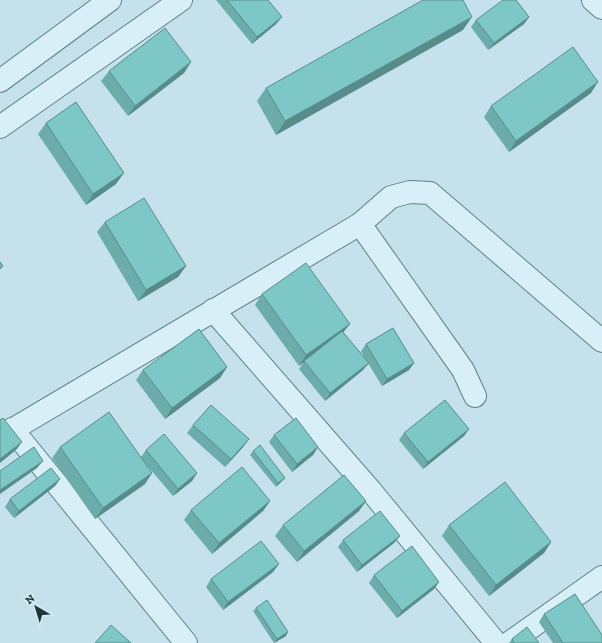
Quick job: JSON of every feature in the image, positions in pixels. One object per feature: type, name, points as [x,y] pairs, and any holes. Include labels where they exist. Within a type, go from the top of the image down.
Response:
[{"type":"street","points":[[0,81],[110,0]]},
{"type":"street","points":[[0,127],[181,0]]},
{"type":"street","points":[[593,0],[602,8]]},
{"type":"street","points":[[186,643],[6,433],[360,224],[392,197],[410,192],[430,193],[602,341]]},
{"type":"street","points":[[360,224],[463,370],[475,396]]},
{"type":"street","points":[[214,310],[371,491],[496,643]]},
{"type":"street","points":[[509,643],[602,577]]},
{"type":"building","points":[[227,0],[268,0],[282,17],[257,37]]},
{"type":"building","points":[[423,0],[463,0],[472,17],[285,121],[266,88]]},
{"type":"building","points":[[503,0],[516,0],[529,17],[494,43],[476,20]]},
{"type":"building","points":[[165,28],[191,62],[135,106],[109,71]]},
{"type":"building","points":[[573,47],[598,82],[516,141],[491,106]]},
{"type":"building","points":[[76,102],[124,173],[93,194],[46,123]]},
{"type":"building","points":[[144,198],[186,266],[146,290],[105,222]]},
{"type":"building","points":[[0,262],[3,266],[0,269]]},
{"type":"building","points":[[306,263],[350,324],[306,355],[262,294]]},
{"type":"building","points":[[393,328],[414,363],[387,379],[366,344]]},
{"type":"building","points":[[199,329],[227,367],[172,408],[143,370]]},
{"type":"building","points":[[342,331],[369,363],[330,393],[304,361]]},
{"type":"building","points":[[445,400],[469,429],[428,462],[404,433]]},
{"type":"building","points":[[211,405],[249,439],[231,459],[193,425]]},
{"type":"building","points":[[109,412],[152,473],[103,508],[60,447]]},
{"type":"building","points":[[3,418],[22,442],[0,459],[0,420]]},
{"type":"building","points":[[296,418],[318,447],[297,464],[274,435]]},
{"type":"building","points":[[164,434],[197,473],[178,489],[146,450]]},
{"type":"building","points":[[260,445],[285,478],[278,483],[253,451]]},
{"type":"building","points":[[34,447],[43,461],[0,490],[0,471]]},
{"type":"building","points":[[242,467],[270,501],[219,543],[191,510]]},
{"type":"building","points":[[51,468],[60,479],[19,511],[10,499]]},
{"type":"building","points":[[344,475],[366,501],[304,551],[283,525]]},
{"type":"building","points":[[505,482],[551,542],[496,585],[449,525]]},
{"type":"building","points":[[380,511],[400,536],[362,565],[343,540]]},
{"type":"building","points":[[261,541],[279,564],[228,602],[211,579]]},
{"type":"building","points":[[412,546],[439,582],[402,611],[374,575]]},
{"type":"building","points":[[575,594],[602,635],[602,643],[563,643],[544,614]]},
{"type":"building","points":[[267,600],[288,632],[277,639],[256,608]]},
{"type":"building","points":[[111,625],[131,643],[95,643]]},
{"type":"building","points":[[527,627],[539,643],[514,643],[512,639]]}]
